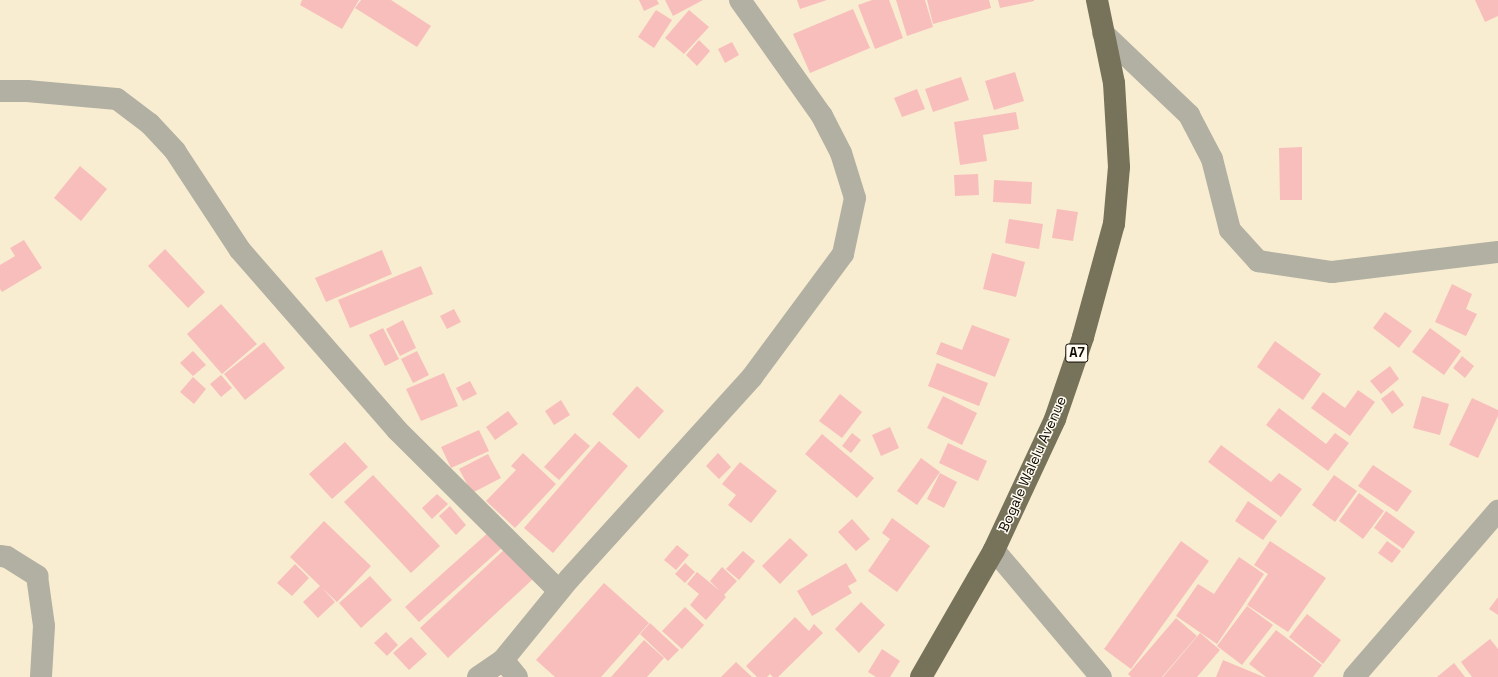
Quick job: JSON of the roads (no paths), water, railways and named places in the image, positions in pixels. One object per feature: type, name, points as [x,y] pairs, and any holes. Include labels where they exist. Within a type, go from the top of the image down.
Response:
[{"type":"highway","name":"Bogale Walelu Avenue","points":[[921,677],[994,550],[1056,419],[1083,337],[1114,224],[1119,166],[1114,83],[1097,0]]},
{"type":"street","points":[[478,677],[502,660],[559,591],[689,444],[752,377],[844,254],[855,198],[841,153],[822,116],[740,0]]},
{"type":"street","points":[[1103,33],[1189,115],[1212,159],[1230,230],[1258,261],[1332,272],[1498,252]]},
{"type":"street","points":[[0,91],[27,91],[117,99],[150,124],[175,151],[240,250],[387,418],[559,591]]},
{"type":"street","points":[[1354,677],[1498,511]]},
{"type":"street","points":[[994,550],[1101,677]]},
{"type":"street","points":[[0,556],[7,557],[37,576],[44,626],[41,677]]},
{"type":"street","points":[[502,660],[517,677]]}]
